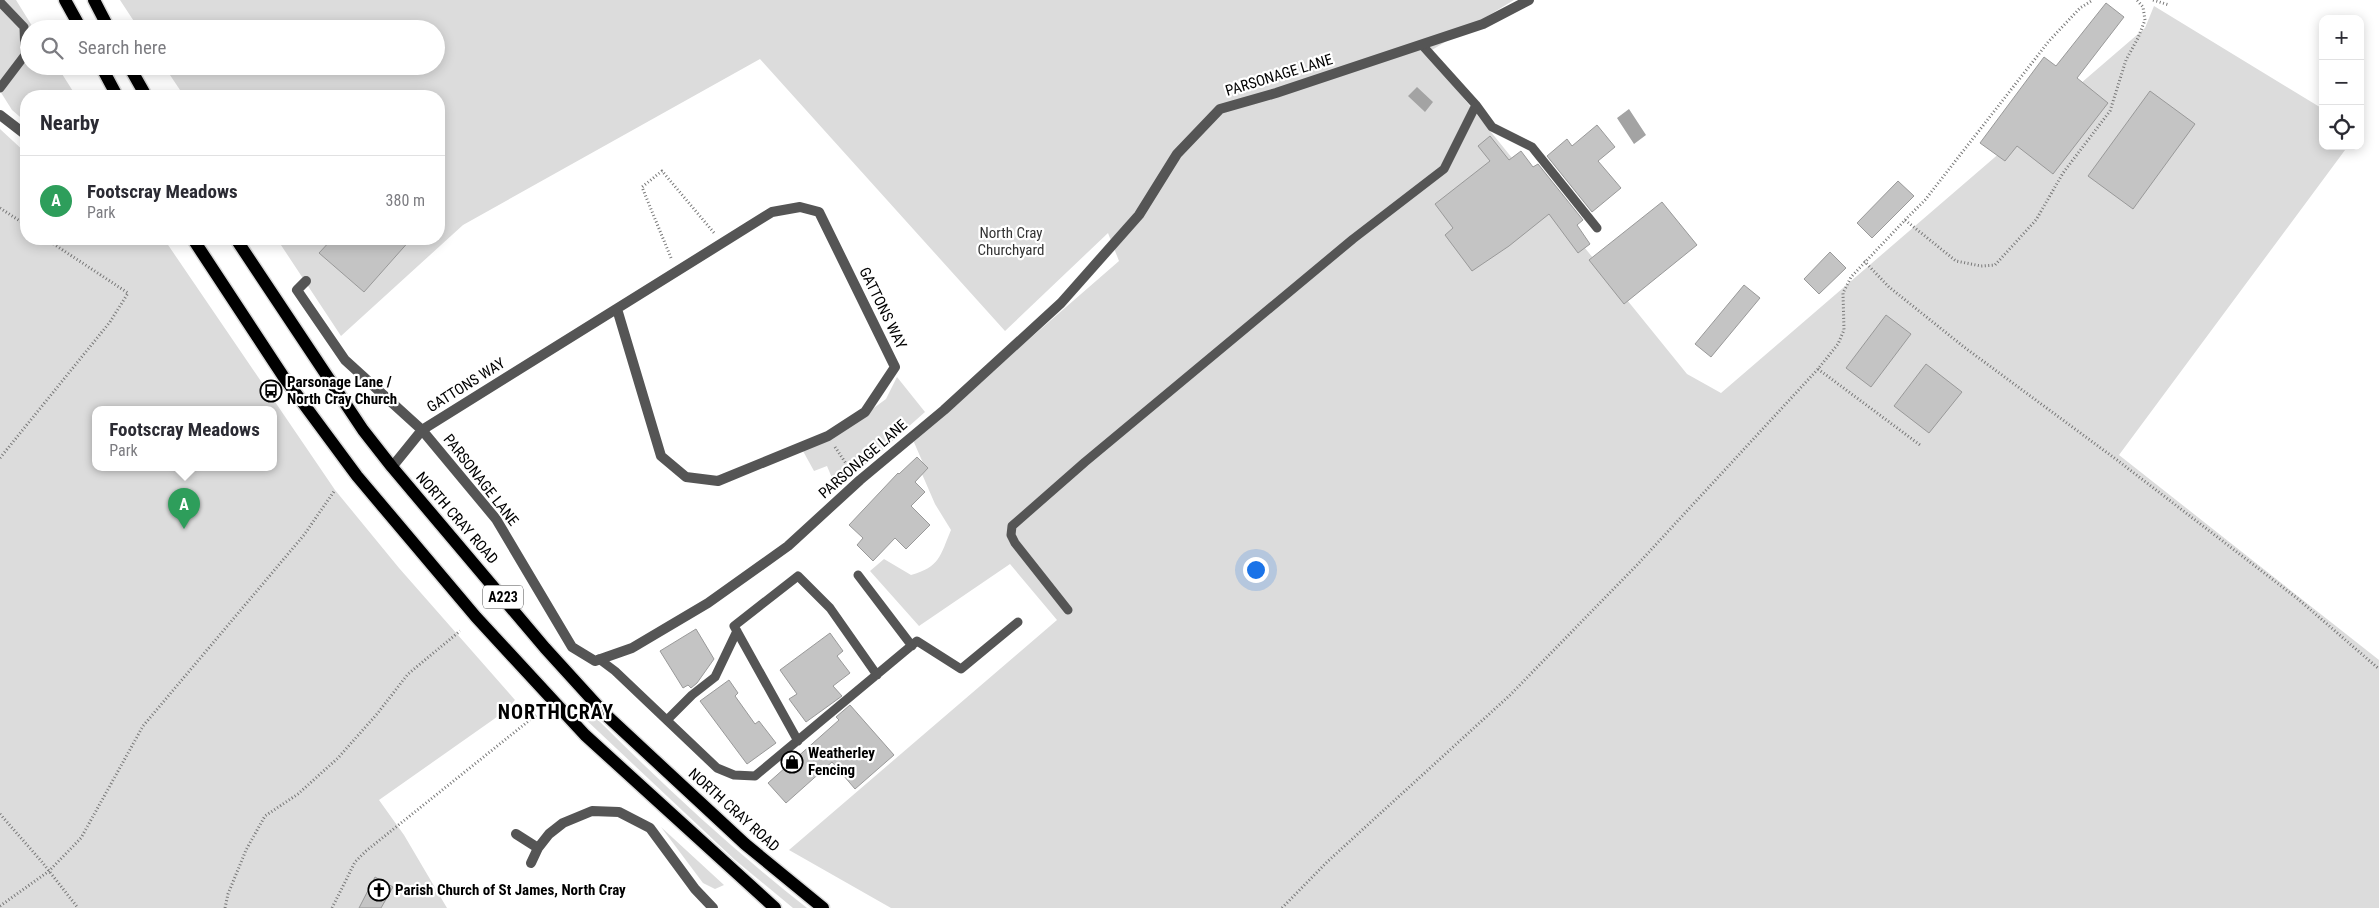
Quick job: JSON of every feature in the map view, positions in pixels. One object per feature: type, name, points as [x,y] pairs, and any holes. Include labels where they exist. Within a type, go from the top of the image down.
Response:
[{"type":"main road","points":[[65,0],[76,20]]},
{"type":"main road","points":[[94,0],[104,20]]},
{"type":"main road","points":[[106,75],[114,90]]},
{"type":"main road","points":[[134,75],[143,90]]},
{"type":"main road","name":"A223","points":[[197,245],[283,376],[357,476],[476,617],[584,735],[775,908]]},
{"type":"main road","name":"NORTH CRAY ROAD","points":[[240,245],[363,430],[545,648],[606,715],[745,844],[823,908]]},
{"type":"street","name":"PARSONAGE LANE","points":[[306,281],[297,290],[345,360],[422,430],[496,519],[572,647],[595,661],[599,658],[632,648],[708,603],[788,546],[860,480],[944,410],[1060,303],[1139,215],[1177,154],[1220,109],[1276,93],[1482,24],[1529,0]]},
{"type":"street","points":[[0,115],[20,130]]},
{"type":"street","name":"GATTONS WAY","points":[[392,467],[422,430],[772,212],[800,207],[819,212],[895,367],[866,412],[828,436],[718,481],[686,478],[660,456],[617,309]]},
{"type":"street","points":[[532,863],[538,848],[549,834],[563,823],[592,811],[619,812],[650,828],[695,889],[714,908]]},
{"type":"street","points":[[516,834],[538,848]]},
{"type":"lane","points":[[0,2],[20,23]]},
{"type":"lane","points":[[1422,45],[1476,106],[1492,128],[1532,148],[1597,228]]},
{"type":"lane","points":[[0,88],[20,62]]},
{"type":"lane","points":[[1068,610],[1015,544],[1011,535],[1012,526],[1085,462],[1353,239],[1444,169],[1476,106]]},
{"type":"lane","points":[[858,575],[912,646]]},
{"type":"lane","points":[[798,741],[734,626],[798,576],[830,608],[877,675]]},
{"type":"lane","points":[[599,658],[717,768],[734,775],[755,776],[917,641],[961,668],[1018,622]]},
{"type":"lane","points":[[667,720],[692,695],[715,677],[737,631]]},
{"type":"path","points":[[1282,908],[1327,862],[1509,696],[1637,565],[1818,369],[1838,344],[1844,330],[1843,293],[1851,277],[1937,185],[2049,41],[2080,8],[2093,0]]},
{"type":"path","points":[[1905,220],[1956,261],[1981,266],[1995,265],[2036,220],[2063,173],[2110,111],[2126,60],[2145,20],[2143,7],[2137,0]]},
{"type":"path","points":[[2153,0],[2169,5]]},
{"type":"path","points":[[676,271],[642,186],[662,171],[722,243]]},
{"type":"path","points":[[0,208],[20,221]]},
{"type":"path","points":[[0,458],[110,322],[128,293],[55,245]]},
{"type":"path","points":[[1864,261],[1889,287],[1964,347],[2298,599],[2379,669]]},
{"type":"path","points":[[1818,369],[1920,445]]},
{"type":"path","points":[[828,436],[853,475],[860,480]]},
{"type":"path","points":[[0,906],[49,870],[81,838],[143,726],[304,535],[335,490]]},
{"type":"path","points":[[225,908],[228,894],[246,850],[265,816],[298,794],[338,758],[377,714],[408,674],[460,631]]},
{"type":"path","points":[[332,908],[355,862],[366,851],[536,715]]},
{"type":"path","points":[[0,814],[49,870],[78,908]]},
{"type":"green space","points":[[0,0],[16,0],[28,20],[20,20],[20,75],[63,75],[72,90],[20,90],[20,117],[12,110],[0,91]]},
{"type":"green space","name":"North Cray Churchyard","points":[[120,0],[1514,0],[1427,53],[1687,374],[1721,393],[2145,28],[2154,6],[2319,107],[2319,150],[2345,150],[2119,455],[2379,660],[2379,908],[891,908],[789,850],[1057,620],[1010,564],[919,626],[870,571],[884,559],[911,575],[928,568],[938,559],[951,530],[935,504],[922,474],[928,468],[923,463],[913,440],[1119,261],[1108,233],[1005,331],[760,59],[463,225],[445,241],[445,90],[180,90],[170,75],[445,75],[445,20],[133,20]]},
{"type":"green space","points":[[0,129],[20,147],[20,245],[168,245],[335,490],[399,568],[515,700],[504,712],[379,800],[404,835],[447,908],[0,908]]},
{"type":"green space","points":[[281,245],[441,245],[341,336]]},
{"type":"green space","points":[[897,377],[925,412],[837,490],[827,466],[814,471],[803,451],[852,424],[886,399]]},
{"type":"green space","points":[[590,712],[695,813],[750,862],[807,908],[793,908],[735,860],[583,717]]},
{"type":"green space","points":[[661,827],[724,885],[715,889],[703,883]]},
{"type":"shaded area","points":[[1417,87],[1433,102],[1425,112],[1408,96]]},
{"type":"shaded area","points":[[1629,109],[1646,135],[1634,144],[1617,118]]},
{"type":"building","points":[[2106,3],[2124,17],[2077,78],[2108,103],[2053,174],[2017,146],[2005,161],[1980,143],[2044,57],[2056,66]]},
{"type":"building","points":[[2150,91],[2195,124],[2133,209],[2088,176]]},
{"type":"building","points":[[1597,125],[1615,147],[1598,161],[1621,188],[1592,212],[1547,156],[1567,139],[1572,146]]},
{"type":"building","points":[[1490,136],[1509,160],[1521,151],[1533,167],[1538,164],[1583,220],[1577,225],[1590,244],[1578,253],[1549,214],[1509,246],[1472,271],[1445,235],[1453,228],[1435,204],[1490,161],[1478,146]]},
{"type":"building","points":[[1898,181],[1914,196],[1872,238],[1857,223]]},
{"type":"building","points":[[1662,202],[1697,245],[1624,304],[1589,260]]},
{"type":"building","points":[[326,245],[406,245],[364,292],[319,253]]},
{"type":"building","points":[[1830,252],[1846,268],[1819,294],[1804,279]]},
{"type":"building","points":[[1744,285],[1760,298],[1711,357],[1695,344]]},
{"type":"building","points":[[1886,315],[1911,334],[1871,387],[1846,368]]},
{"type":"building","points":[[1926,364],[1962,392],[1929,433],[1894,406]]},
{"type":"building","points":[[917,457],[928,468],[915,482],[925,492],[911,506],[930,525],[906,549],[895,538],[873,561],[857,545],[863,538],[849,525],[898,473]]},
{"type":"building","points":[[696,629],[714,659],[697,683],[691,688],[688,685],[683,688],[660,651]]},
{"type":"building","points":[[830,633],[843,651],[837,656],[850,673],[833,686],[842,696],[806,722],[789,699],[797,694],[780,670]]},
{"type":"building","points":[[729,680],[738,693],[735,696],[755,724],[759,721],[776,743],[747,764],[700,701]]},
{"type":"building","points":[[850,705],[894,755],[855,789],[832,762],[786,803],[768,783],[839,720],[836,717]]},
{"type":"building","name":"Parish Church of St James, North Cray","points":[[375,877],[393,887],[381,908],[359,908]]},
{"type":"place","name":"Parsonage Lane / North Cray Church","points":[[271,391]]},
{"type":"place","name":"Footscray Meadows","points":[[184,529]]},
{"type":"place","name":"Weatherley Fencing","points":[[792,762]]},
{"type":"place","name":"Parish Church of St James, North Cray","points":[[379,890]]},
{"type":"district","name":"NORTH CRAY","points":[[556,712]]}]
